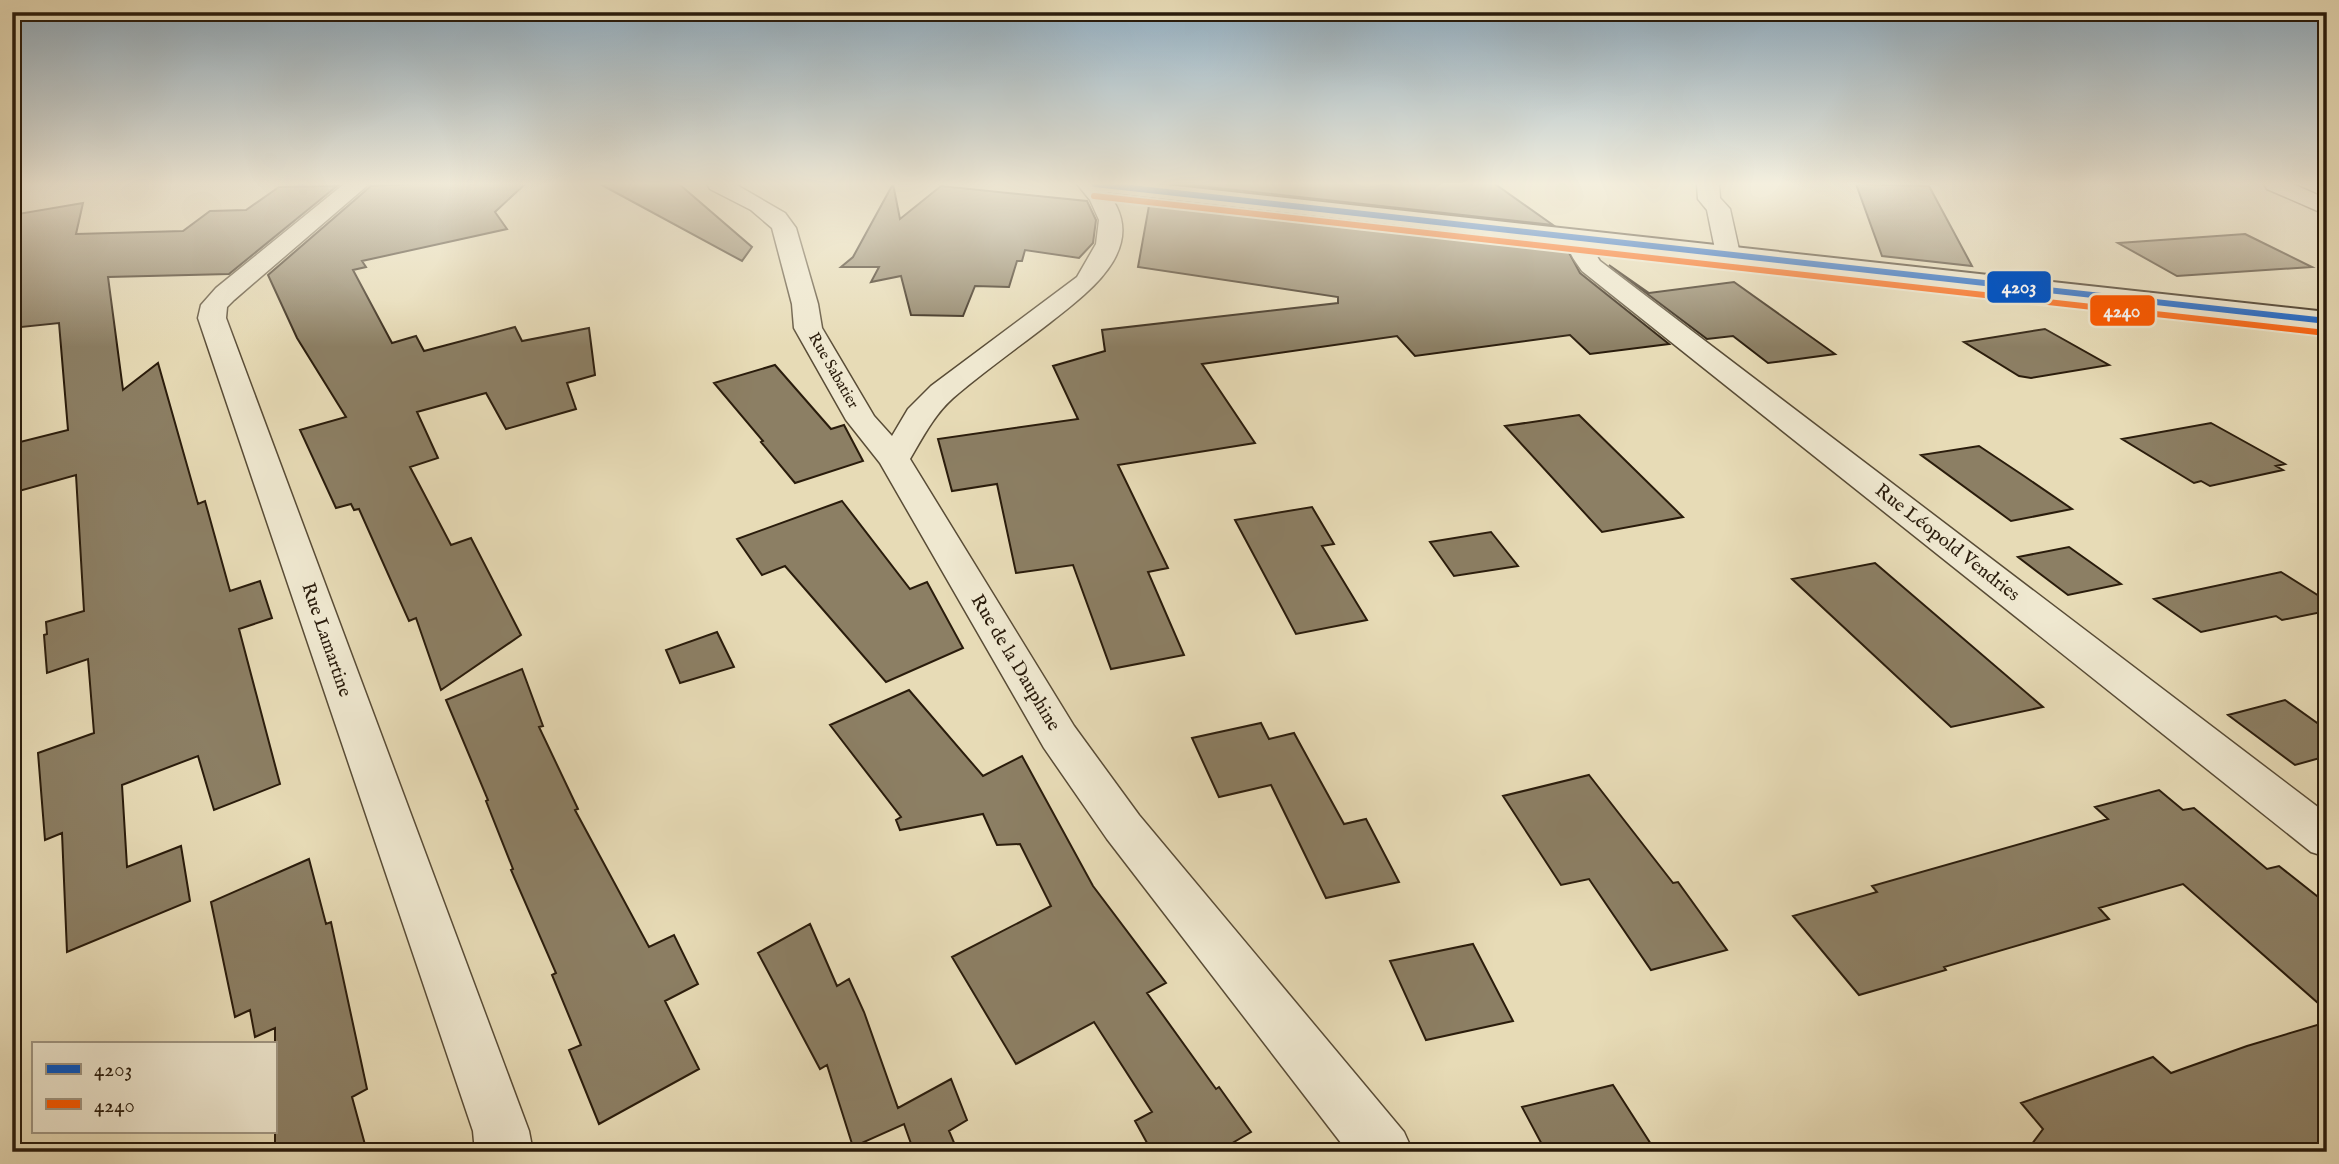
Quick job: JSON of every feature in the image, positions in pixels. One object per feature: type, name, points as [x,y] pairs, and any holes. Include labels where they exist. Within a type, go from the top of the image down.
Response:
[{"type":"main road","points":[[1575,238],[2327,321]]},
{"type":"street","name":"Rue Lamartine","points":[[292,238],[225,294],[214,305],[212,318],[501,1130],[504,1152]]},
{"type":"street","name":"Rue Sabatier","points":[[787,238],[805,304],[808,328],[861,420],[894,460]]},
{"type":"street","points":[[894,460],[919,416],[942,392],[1086,282],[1101,263],[1109,238]]},
{"type":"street","points":[[1725,238],[1728,254]]},
{"type":"street","name":"Rue Léopold Vendries","points":[[1581,239],[1581,252],[1591,266],[2320,827]]},
{"type":"street","name":"Rue de la Dauphine","points":[[894,460],[1059,737],[1123,827],[1384,1152]]},
{"type":"building","points":[[12,238],[273,238],[229,274],[108,277],[123,390],[158,363],[198,504],[205,501],[230,591],[260,581],[272,618],[239,629],[280,784],[214,810],[198,756],[122,785],[127,867],[181,846],[190,901],[67,952],[62,833],[45,840],[38,753],[94,733],[88,659],[47,673],[44,635],[47,634],[46,622],[84,611],[76,475],[12,493],[12,444],[68,430],[59,323],[12,328]]},
{"type":"building","points":[[310,238],[465,238],[362,261],[366,267],[353,270],[392,343],[416,336],[424,351],[515,327],[522,341],[589,328],[595,375],[567,383],[576,409],[506,429],[486,393],[417,412],[438,458],[410,467],[451,545],[471,538],[521,635],[441,690],[416,618],[409,621],[359,509],[354,510],[351,504],[336,508],[300,430],[346,417],[297,338],[268,275]]},
{"type":"building","points":[[700,238],[742,238],[752,247],[742,261]]},
{"type":"building","points":[[863,238],[1094,238],[1093,243],[1079,258],[1025,250],[1022,261],[1017,261],[1009,287],[975,286],[963,316],[911,315],[901,276],[871,282],[879,267],[841,267],[853,257]]},
{"type":"building","points":[[1143,238],[1489,238],[1566,247],[1580,273],[1669,344],[1590,354],[1570,335],[1415,356],[1397,336],[1202,364],[1255,443],[1118,465],[1168,568],[1148,572],[1184,655],[1111,669],[1073,565],[1016,573],[997,484],[952,491],[938,439],[1078,419],[1053,366],[1105,351],[1102,330],[1338,303],[1338,297],[1138,267]]},
{"type":"building","points":[[1876,238],[1957,238],[1972,266],[1882,256]]},
{"type":"building","points":[[2184,238],[2254,238],[2312,267],[2177,276],[2118,243]]},
{"type":"building","points":[[1609,265],[1649,293],[1734,282],[1835,354],[1768,363],[1733,336],[1707,339]]},
{"type":"building","points":[[2045,329],[2109,365],[2031,378],[2019,376],[1964,342]]},
{"type":"building","points":[[775,365],[831,429],[844,425],[863,461],[795,483],[714,383]]},
{"type":"building","points":[[1579,415],[1683,517],[1602,532],[1505,426]]},
{"type":"building","points":[[2211,423],[2285,464],[2276,466],[2283,470],[2210,486],[2201,481],[2194,483],[2122,439]]},
{"type":"building","points":[[1979,446],[2072,509],[2011,521],[1921,455]]},
{"type":"building","points":[[842,501],[910,589],[927,582],[963,648],[886,682],[785,566],[762,575],[737,539]]},
{"type":"building","points":[[1312,507],[1334,544],[1322,546],[1367,620],[1296,634],[1235,520]]},
{"type":"building","points":[[1491,532],[1518,566],[1454,576],[1430,542]]},
{"type":"building","points":[[2069,547],[2121,584],[2068,595],[2018,557]]},
{"type":"building","points":[[1875,563],[2043,707],[1951,727],[1792,579]]},
{"type":"building","points":[[2281,572],[2327,601],[2327,611],[2282,620],[2276,616],[2201,632],[2154,599]]},
{"type":"building","points":[[717,632],[734,667],[680,683],[666,650]]},
{"type":"building","points":[[522,669],[543,726],[539,727],[578,809],[575,810],[649,947],[674,935],[698,984],[665,1001],[699,1069],[599,1124],[569,1050],[581,1045],[552,975],[556,973],[511,870],[513,869],[486,801],[488,800],[446,700]]},
{"type":"building","points":[[909,690],[983,776],[1022,756],[1093,886],[1166,983],[1147,993],[1216,1089],[1219,1087],[1251,1132],[1217,1152],[1152,1152],[1135,1121],[1152,1112],[1094,1022],[1016,1064],[952,957],[1051,906],[1020,844],[997,845],[983,814],[900,830],[896,820],[901,817],[830,725]]},
{"type":"building","points":[[2285,700],[2327,730],[2327,756],[2295,765],[2228,715]]},
{"type":"building","points":[[1261,723],[1269,739],[1294,733],[1344,824],[1366,819],[1399,882],[1326,898],[1271,785],[1219,797],[1192,738]]},
{"type":"building","points":[[1589,775],[1673,883],[1678,882],[1727,950],[1651,970],[1589,879],[1561,885],[1503,796]]},
{"type":"building","points":[[2159,790],[2183,810],[2194,808],[2267,869],[2279,866],[2327,904],[2327,1011],[2183,884],[2099,908],[2109,919],[1859,995],[1793,916],[1877,892],[1872,886],[2108,819],[2095,807]]},
{"type":"building","points":[[309,859],[326,924],[331,922],[367,1089],[352,1097],[367,1152],[275,1152],[275,1028],[255,1037],[250,1010],[235,1017],[211,902]]},
{"type":"building","points":[[810,924],[837,986],[849,979],[864,1012],[898,1108],[951,1079],[967,1120],[949,1131],[958,1152],[914,1152],[904,1124],[853,1147],[827,1065],[820,1069],[758,953]]},
{"type":"building","points":[[1473,944],[1513,1021],[1426,1040],[1390,961]]},
{"type":"building","points":[[2327,1022],[2327,1152],[2026,1152],[2043,1129],[2021,1103],[2153,1057],[2171,1073]]},
{"type":"building","points":[[1613,1085],[1656,1152],[1546,1152],[1522,1107]]},
{"type":"transit line","name":"4240","points":[[1475,238],[2326,333]]},
{"type":"transit line","name":"4203","points":[[1583,238],[2327,321]]}]
